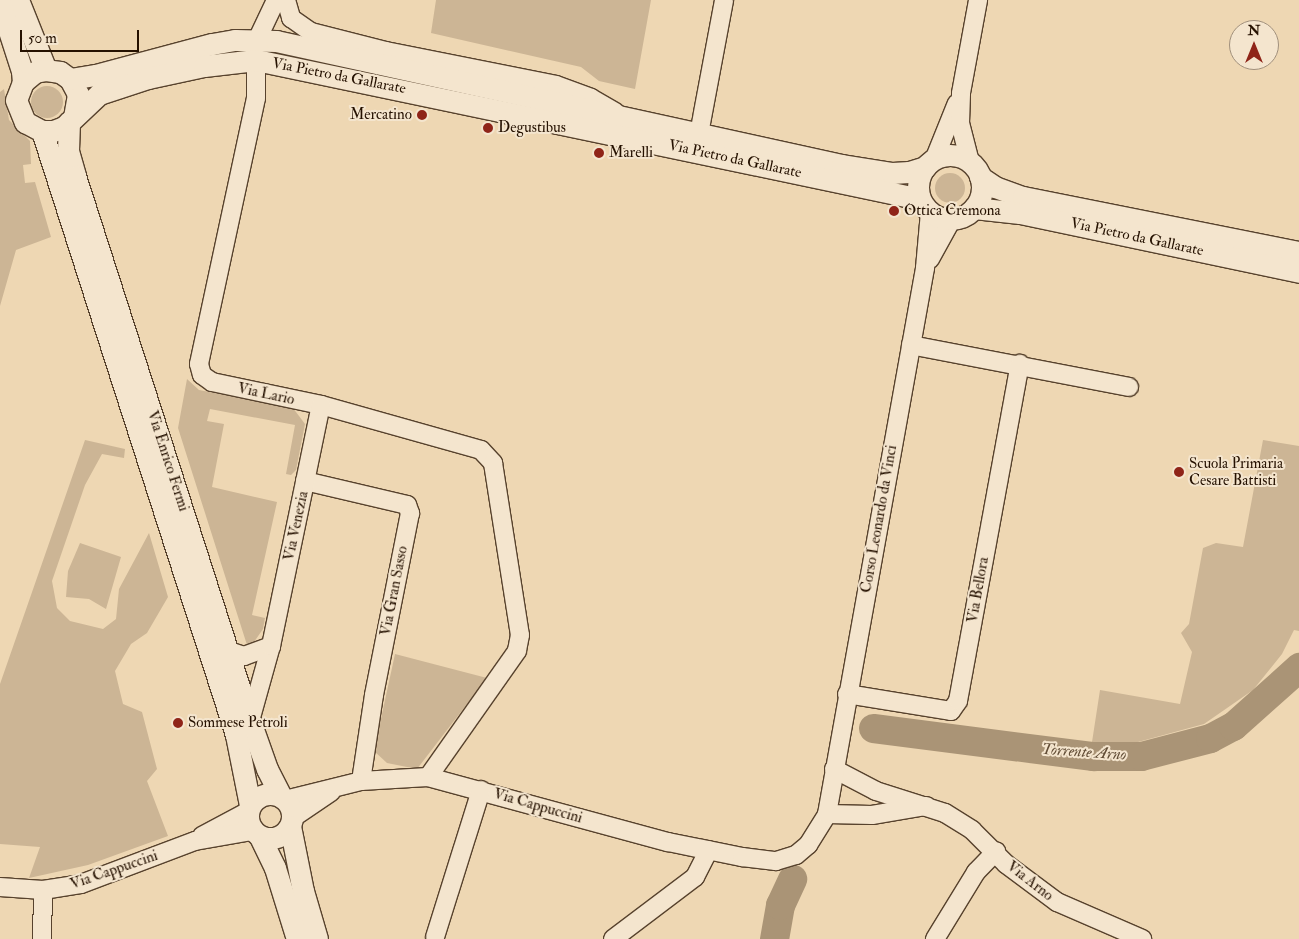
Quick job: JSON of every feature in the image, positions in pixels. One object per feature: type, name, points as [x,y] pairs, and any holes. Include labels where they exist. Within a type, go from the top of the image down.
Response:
[{"type":"street","points":[[72,120],[78,94],[70,79],[60,72],[46,70],[35,72],[23,82],[18,91],[18,110],[25,122],[42,131],[53,131],[72,120],[99,94],[148,78],[227,62],[256,50],[276,0]]},
{"type":"street","name":"Via Pietro da Gallarate","points":[[286,0],[291,18],[311,32],[386,52],[556,86],[591,98],[628,119]]},
{"type":"street","name":"Via Pietro da Gallarate","points":[[699,134],[724,0]]},
{"type":"street","points":[[961,93],[930,163],[918,182],[925,206],[952,219],[974,208],[981,192],[960,123],[961,93],[978,0]]},
{"type":"street","points":[[5,8],[8,51],[23,82]]},
{"type":"street","points":[[5,8],[46,70]]},
{"type":"street","points":[[70,79],[96,75],[212,44],[256,50]]},
{"type":"street","name":"Via Pietro da Gallarate","points":[[256,50],[628,119],[875,171],[909,172],[930,163]]},
{"type":"street","name":"Via Pietro da Gallarate","points":[[256,50],[925,206]]},
{"type":"street","name":"Via Lario","points":[[256,50],[256,98],[200,370],[202,375],[212,382],[321,405],[481,450],[493,462],[520,635],[519,643],[517,651],[428,776]]},
{"type":"street","name":"Via Enrico Fermi","points":[[72,120],[68,151],[75,176],[250,721],[267,769],[287,811],[303,891],[317,939]]},
{"type":"street","name":"Via Enrico Fermi","points":[[42,131],[236,735],[252,821],[275,868],[297,939]]},
{"type":"street","points":[[930,163],[957,156],[975,170]]},
{"type":"street","name":"Via Pietro da Gallarate","points":[[975,170],[995,187],[1023,197],[1299,252]]},
{"type":"street","name":"Corso Leonardo da Vinci","points":[[827,814],[847,694],[925,268],[925,206]]},
{"type":"street","name":"Via Pietro da Gallarate","points":[[974,208],[1020,213],[1299,272]]},
{"type":"street","name":"Corso Leonardo da Vinci","points":[[925,268],[952,219]]},
{"type":"street","points":[[911,345],[1020,364],[1129,387]]},
{"type":"street","name":"Via Bellora","points":[[847,694],[951,711],[958,701],[1020,364]]},
{"type":"street","name":"Via Venezia","points":[[250,721],[271,646],[321,405]]},
{"type":"street","name":"Via Gran Sasso","points":[[305,482],[407,505],[410,513],[374,695],[361,781]]},
{"type":"street","points":[[229,651],[244,656],[271,646]]},
{"type":"street","name":"Via Arno","points":[[834,769],[876,791],[929,806],[972,830],[996,851],[1006,864],[1056,902],[1142,939]]},
{"type":"street","name":"Via Cappuccini","points":[[287,811],[333,790],[361,781],[428,776],[742,858],[776,861],[796,855],[820,830],[827,814]]},
{"type":"street","points":[[435,937],[481,790]]},
{"type":"street","points":[[264,794],[287,811],[277,838],[252,821],[264,794]]},
{"type":"street","points":[[827,814],[872,815],[929,806]]},
{"type":"street","name":"Via Cappuccini","points":[[0,887],[43,890],[81,884],[196,841],[223,822],[252,821]]},
{"type":"street","points":[[613,939],[695,877],[710,850]]},
{"type":"street","points":[[935,939],[976,872],[996,851]]},
{"type":"street","points":[[42,939],[43,890]]},
{"type":"shaded area","points":[[436,0],[651,0],[635,89],[599,81],[581,67],[431,33]]},
{"type":"shaded area","points":[[47,86],[53,87],[58,91],[62,96],[62,108],[58,113],[53,117],[47,118],[41,117],[36,113],[32,108],[31,102],[32,96],[36,91],[41,87]]},
{"type":"shaded area","points":[[4,89],[9,120],[30,141],[31,164],[23,165],[25,183],[35,182],[51,237],[16,250],[0,306],[0,92]]},
{"type":"shaded area","points":[[950,173],[956,174],[964,182],[964,194],[956,202],[950,203],[944,202],[936,194],[935,188],[936,182],[944,174]]},
{"type":"shaded area","points":[[187,379],[199,390],[293,408],[305,424],[296,470],[291,475],[286,474],[295,425],[210,409],[207,421],[224,424],[212,487],[277,502],[252,615],[265,618],[263,629],[252,645],[247,645],[178,428]]},
{"type":"shaded area","points":[[85,440],[125,449],[124,458],[102,454],[85,485],[52,581],[57,608],[70,621],[103,629],[116,619],[119,589],[149,533],[168,597],[147,633],[131,644],[115,671],[123,704],[142,712],[157,769],[147,781],[168,836],[88,865],[29,878],[40,847],[0,844],[0,684]]},
{"type":"shaded area","points":[[1263,440],[1299,446],[1299,631],[1294,630],[1282,654],[1253,690],[1204,724],[1138,742],[1092,742],[1100,690],[1180,704],[1192,652],[1181,633],[1189,624],[1203,548],[1216,543],[1243,547]]},
{"type":"shaded area","points":[[80,543],[121,557],[106,609],[89,599],[66,597],[68,571]]},
{"type":"shaded area","points":[[395,654],[487,678],[417,769],[387,763],[374,751]]},
{"type":"waterway","name":"Torrente Arno","points":[[873,728],[1093,756],[1141,756],[1210,738],[1233,726],[1299,667]]},
{"type":"waterway","name":"Torrente Arno","points":[[774,939],[780,905],[792,879]]},
{"type":"place","name":"Mercatino","points":[[422,115]]},
{"type":"place","name":"Degustibus","points":[[488,128]]},
{"type":"place","name":"Marelli","points":[[599,153]]},
{"type":"place","name":"Ottica Cremona","points":[[894,211]]},
{"type":"place","name":"Scuola Primaria Cesare Battisti","points":[[1179,472]]},
{"type":"place","name":"Sommese Petroli","points":[[178,723]]}]
